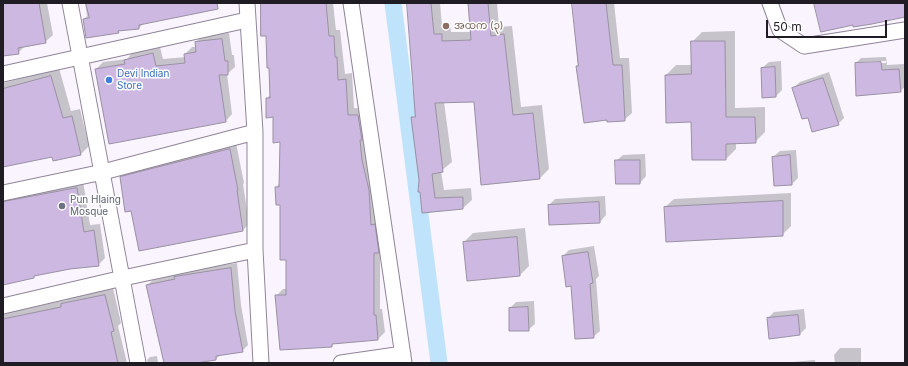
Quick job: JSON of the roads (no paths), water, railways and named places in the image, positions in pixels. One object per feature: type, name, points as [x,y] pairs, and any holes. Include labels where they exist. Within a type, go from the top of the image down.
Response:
[{"type":"street","points":[[70,3],[82,58],[138,363]]},
{"type":"street","points":[[247,3],[255,132],[255,250],[261,363]]},
{"type":"street","points":[[341,363],[404,359],[351,3]]},
{"type":"street","points":[[770,3],[780,30],[804,46],[905,30]]},
{"type":"street","points":[[3,74],[82,58],[247,20]]},
{"type":"street","points":[[3,193],[103,172],[255,132]]},
{"type":"street","points":[[3,306],[123,278],[255,250]]},
{"type":"waterway","points":[[393,3],[439,363]]},
{"type":"place","name":"အထက (၃)","points":[[446,26]]},
{"type":"place","name":"Devi Indian Store","points":[[109,80]]},
{"type":"place","name":"Pun Hlaing Mosque","points":[[62,206]]}]
